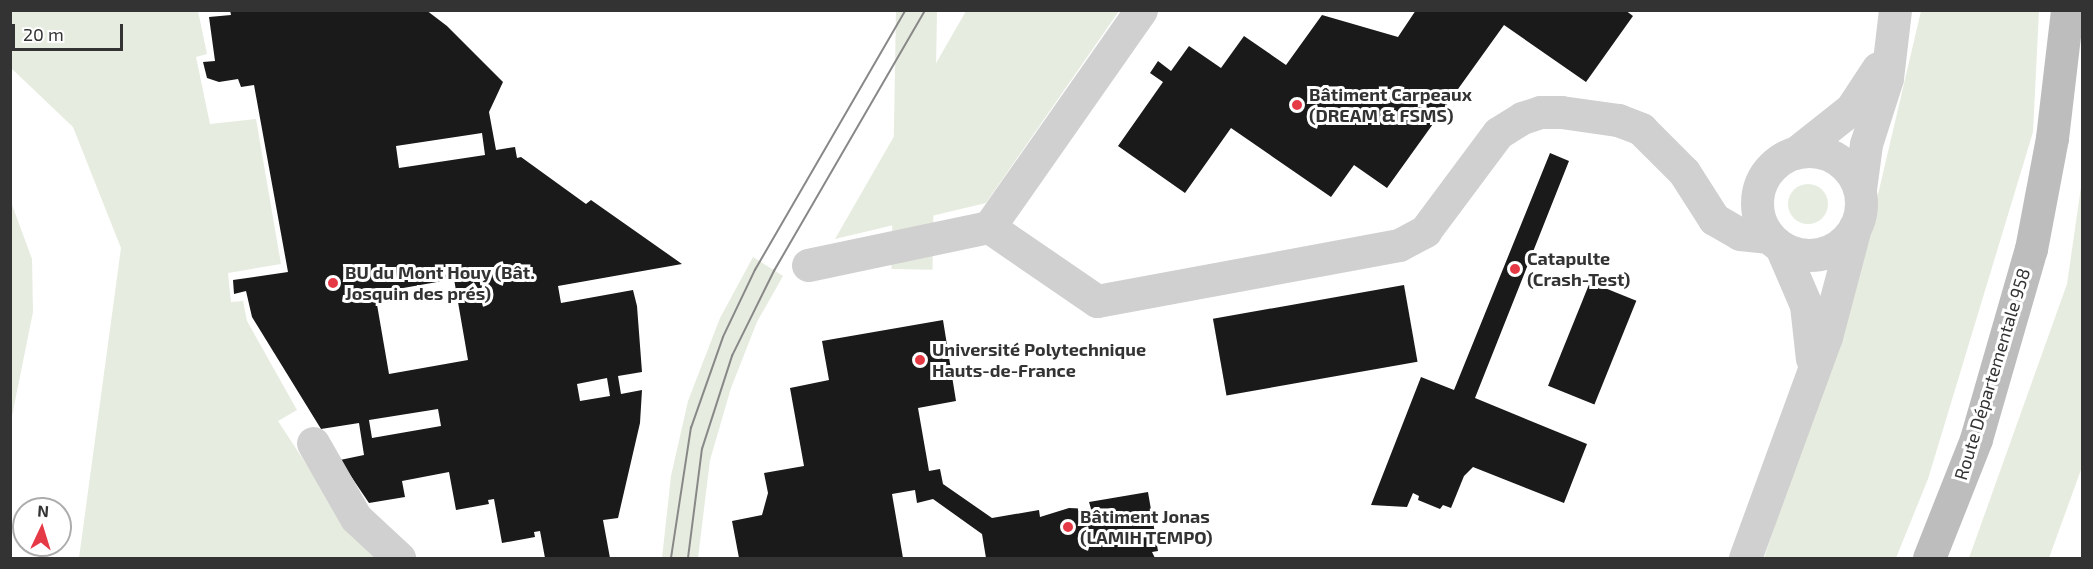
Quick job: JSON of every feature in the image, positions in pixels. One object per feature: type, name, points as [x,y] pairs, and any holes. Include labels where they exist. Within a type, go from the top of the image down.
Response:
[{"type":"main road","name":"Route Départementale 958","points":[[1929,558],[1985,411],[2037,222],[2057,106],[2067,10]]},
{"type":"street","points":[[808,265],[990,227],[1142,10]]},
{"type":"street","points":[[1812,376],[1806,305],[1757,210],[1758,189],[1768,169],[1798,151],[1851,109],[1878,69],[1894,23]]},
{"type":"street","points":[[1745,558],[1812,376],[1862,204],[1860,189],[1866,144],[1887,78],[1894,23]]},
{"type":"street","points":[[990,227],[1097,301],[1399,245],[1425,231],[1488,145],[1509,125],[1540,112],[1618,120],[1649,134],[1684,172],[1720,224],[1740,234],[1775,242],[1803,255],[1826,252],[1840,245],[1855,228]]},
{"type":"street","points":[[1798,151],[1820,152],[1839,160],[1854,176],[1860,189]]},
{"type":"street","points":[[313,442],[356,518],[399,558]]},
{"type":"shaded area","points":[[896,10],[937,11],[932,270],[891,269]]},
{"type":"shaded area","points":[[10,11],[198,11],[207,54],[196,57],[210,124],[256,119],[281,264],[228,273],[231,302],[243,301],[247,321],[297,410],[278,421],[333,505],[381,558],[79,558],[121,248],[73,127],[11,68]]},
{"type":"shaded area","points":[[966,11],[1119,11],[986,203],[835,239]]},
{"type":"shaded area","points":[[1921,11],[2039,11],[2033,132],[1928,479],[1896,558],[1764,558],[1861,267]]},
{"type":"shaded area","points":[[2082,180],[2082,467],[2049,558],[1969,558],[2067,284]]},
{"type":"shaded area","points":[[1808,184],[1816,185],[1822,190],[1827,196],[1827,212],[1822,218],[1816,223],[1808,224],[1800,223],[1794,218],[1789,212],[1788,204],[1789,196],[1794,190],[1800,185]]},
{"type":"shaded area","points":[[11,202],[32,259],[33,312],[11,421]]},
{"type":"shaded area","points":[[753,257],[783,276],[757,322],[731,388],[710,460],[698,558],[662,558],[671,476],[688,401],[720,318]]},
{"type":"building","name":"BU du Mont Houy (Bât. Josquin des prés)","points":[[230,10],[426,10],[447,26],[503,82],[489,112],[496,150],[515,147],[517,158],[521,157],[586,204],[591,200],[682,264],[558,286],[561,303],[633,290],[637,306],[642,372],[618,376],[621,394],[642,390],[640,423],[618,518],[603,520],[610,558],[545,558],[540,531],[534,532],[535,537],[502,543],[494,499],[488,500],[489,504],[456,510],[449,472],[402,481],[405,497],[369,503],[340,460],[364,455],[359,423],[321,429],[252,317],[246,291],[234,294],[233,280],[288,272],[254,85],[241,87],[238,79],[219,82],[207,78],[203,62],[215,61],[209,17],[231,15]],"holes":[[[482,133],[485,155],[399,168],[396,146]],[[454,279],[468,360],[389,374],[375,293]],[[607,378],[610,396],[580,401],[577,384]],[[438,409],[441,426],[372,438],[369,420]]]},
{"type":"building","name":"Bâtiment Carpeaux (DREAM & FSMS)","points":[[1416,10],[1625,10],[1633,16],[1586,82],[1504,25],[1387,188],[1354,165],[1331,197],[1231,128],[1185,193],[1118,146],[1163,82],[1150,73],[1158,61],[1171,71],[1189,46],[1221,68],[1244,36],[1286,65],[1322,15],[1398,37]]},
{"type":"building","name":"Catapulte (Crash-Test)","points":[[1550,153],[1569,161],[1475,398],[1587,444],[1564,503],[1473,467],[1464,476],[1451,508],[1443,505],[1440,509],[1418,500],[1419,496],[1413,493],[1407,507],[1371,505],[1421,377],[1454,390]]},
{"type":"building","points":[[1590,282],[1636,301],[1594,405],[1548,386]]},
{"type":"building","points":[[1404,285],[1418,362],[1226,396],[1213,319]]},
{"type":"building","points":[[943,320],[956,401],[918,408],[929,471],[940,469],[943,484],[992,518],[1039,510],[1040,517],[1069,508],[1091,509],[1089,502],[1148,492],[1158,551],[1152,552],[1155,558],[986,558],[982,534],[933,499],[917,503],[915,490],[892,494],[903,558],[739,558],[732,521],[762,515],[768,493],[764,473],[804,466],[790,388],[829,380],[822,341]]},
{"type":"tram line","points":[[671,558],[691,428],[723,337],[755,270],[906,10]]},
{"type":"tram line","points":[[688,558],[702,449],[732,356],[774,271],[925,10]]},
{"type":"place","name":"Bâtiment Carpeaux (DREAM & FSMS)","points":[[1297,105]]},
{"type":"place","name":"Catapulte (Crash-Test)","points":[[1515,269]]},
{"type":"place","name":"BU du Mont Houy (Bât. Josquin des prés)","points":[[333,283]]},
{"type":"place","name":"Université Polytechnique Hauts-de-France","points":[[920,360]]},
{"type":"place","name":"Bâtiment Jonas (LAMIH TEMPO)","points":[[1068,527]]}]
